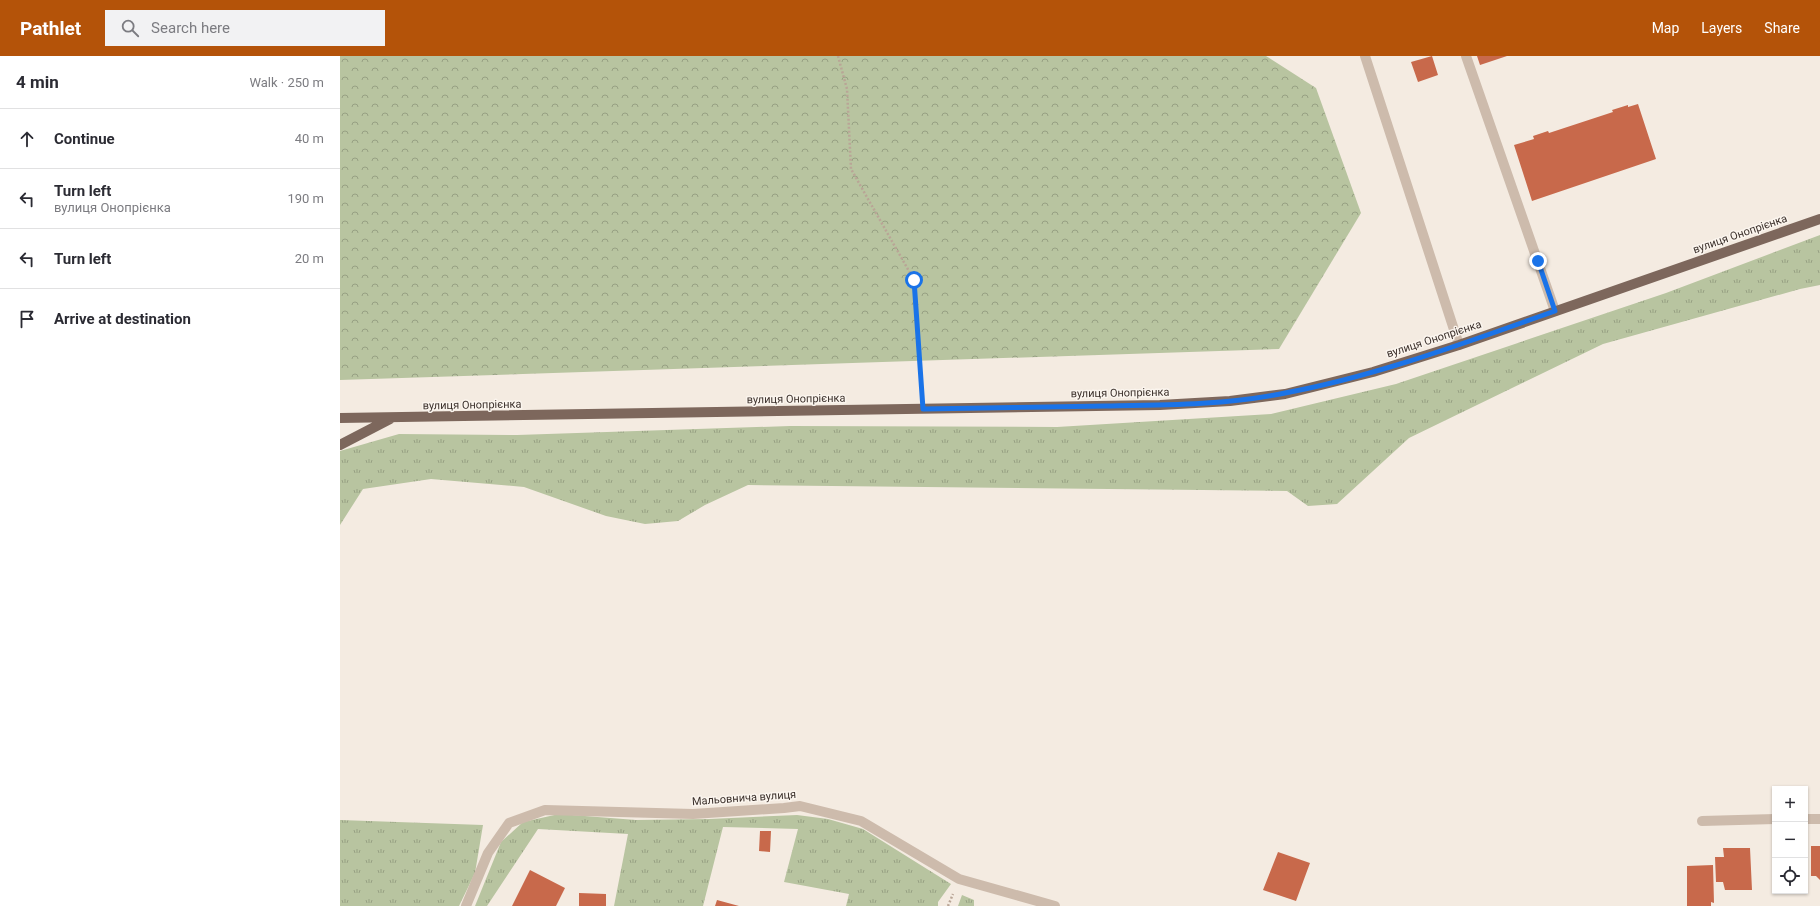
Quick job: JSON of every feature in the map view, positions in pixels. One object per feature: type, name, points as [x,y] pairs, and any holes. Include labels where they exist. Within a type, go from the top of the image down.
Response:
[{"type":"main road","name":"вулиця Онопрієнка","points":[[391,418],[1160,405],[1230,401],[1285,394],[1333,383],[1459,345],[1820,219]]},
{"type":"main road","points":[[340,418],[391,418]]},
{"type":"main road","points":[[340,425],[391,418]]},
{"type":"main road","points":[[340,445],[391,418]]},
{"type":"street","points":[[1365,56],[1459,345]]},
{"type":"street","points":[[1466,56],[1555,311]]},
{"type":"street","name":"Мальовнича вулиця","points":[[466,906],[488,853],[509,823],[545,810],[693,814],[800,806],[861,821],[959,879],[1055,906]]},
{"type":"street","points":[[1702,820],[1772,819]]},
{"type":"street","points":[[1808,819],[1820,819]]},
{"type":"path","points":[[838,56],[847,89],[850,169],[914,280],[923,409]]},
{"type":"green space","points":[[340,56],[1266,56],[1316,88],[1361,213],[1279,349],[340,380]]},
{"type":"green space","points":[[1820,235],[1820,285],[1800,289],[1603,344],[1409,438],[1337,504],[1308,506],[1287,491],[748,485],[705,505],[678,521],[645,524],[606,516],[524,487],[431,479],[363,489],[340,525],[340,451],[399,434],[517,435],[790,426],[1057,427],[1271,414],[1396,384],[1666,293]]},
{"type":"green space","points":[[559,814],[636,820],[709,819],[797,815],[828,819],[863,829],[951,884],[938,902],[938,906],[846,906],[849,894],[784,882],[798,829],[723,827],[703,906],[614,906],[628,834],[538,829],[487,906],[475,906],[501,842],[523,822]]},
{"type":"green space","points":[[340,820],[483,825],[475,873],[459,906],[340,906]]},
{"type":"green space","points":[[962,895],[974,900],[974,906],[958,906]]},
{"type":"building","points":[[1432,56],[1438,75],[1418,82],[1411,62]]},
{"type":"building","points":[[1477,56],[1507,56],[1480,65]]},
{"type":"building","points":[[1638,104],[1656,159],[1532,201],[1514,145],[1534,139],[1533,136],[1548,131],[1549,133],[1613,112],[1612,110],[1628,105],[1628,107]]},
{"type":"building","points":[[760,831],[771,831],[770,852],[759,851]]},
{"type":"building","points":[[1811,846],[1820,846],[1820,880],[1816,876],[1811,876]]},
{"type":"building","points":[[1723,848],[1750,848],[1752,890],[1725,890],[1723,882],[1716,882],[1715,857],[1724,857]]},
{"type":"building","points":[[1278,852],[1310,863],[1296,901],[1263,890]]},
{"type":"building","points":[[1713,865],[1714,903],[1711,902],[1711,906],[1687,906],[1687,866]]},
{"type":"building","points":[[530,870],[565,888],[556,906],[512,906]]},
{"type":"building","points":[[579,893],[606,894],[606,906],[579,906]]},
{"type":"building","points":[[717,900],[739,906],[715,906]]},
{"type":"route","points":[[914,280],[923,409],[1160,405],[1230,401],[1285,394],[1333,383],[1459,345],[1555,311],[1538,261]]}]
